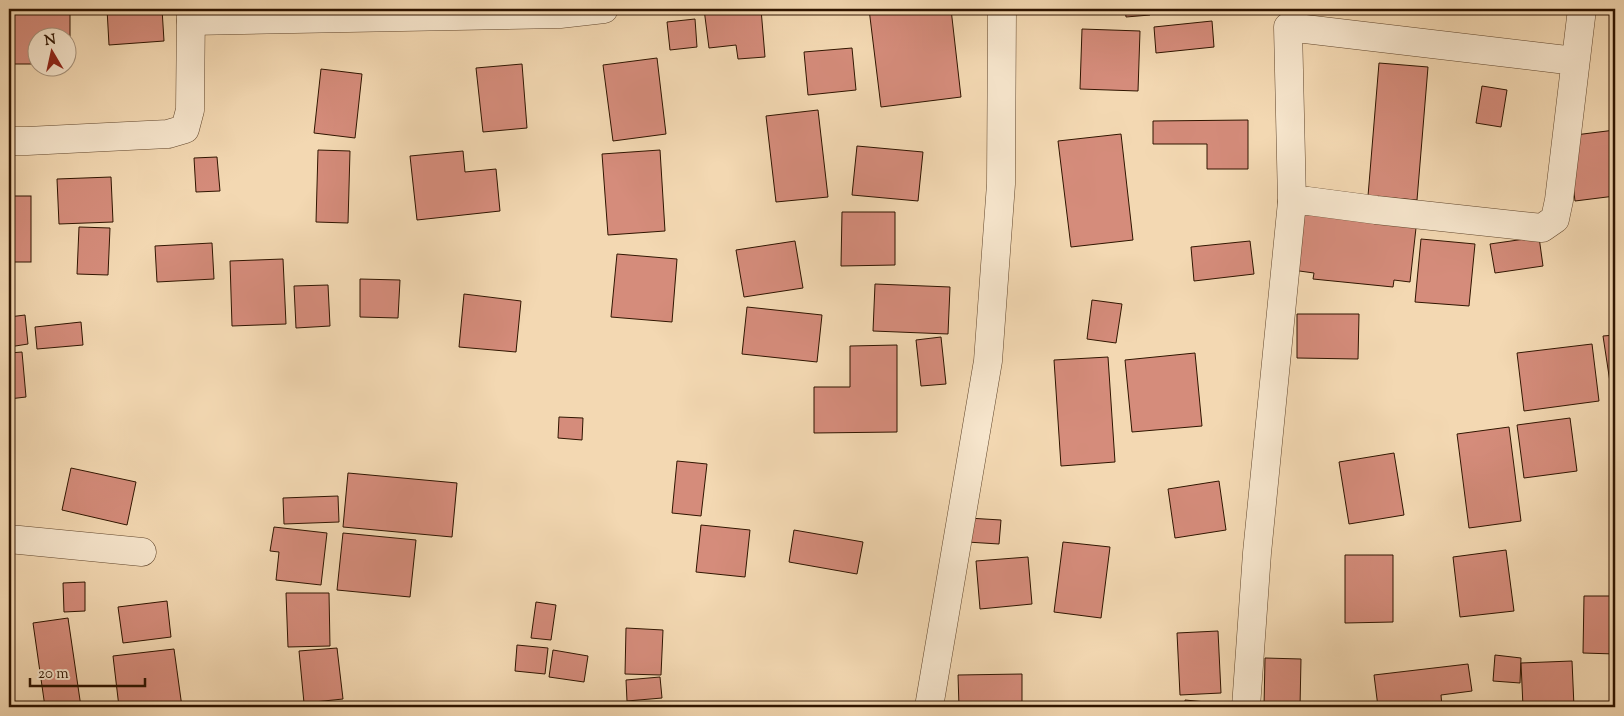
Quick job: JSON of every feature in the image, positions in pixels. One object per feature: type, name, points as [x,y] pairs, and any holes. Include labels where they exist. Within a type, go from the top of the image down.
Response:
[{"type":"street","points":[[9,140],[27,142],[168,134],[185,129],[190,110],[191,15],[604,9]]},
{"type":"street","points":[[929,707],[988,361],[1001,184],[1002,9]]},
{"type":"street","points":[[1292,202],[1308,200],[1376,210],[1542,228],[1555,219],[1559,200],[1582,9]]},
{"type":"street","points":[[1246,707],[1257,553],[1292,202],[1288,27],[1575,62]]},
{"type":"street","points":[[9,539],[142,552]]},
{"type":"building","points":[[12,9],[70,9],[70,28],[28,28],[28,64],[13,64]]},
{"type":"building","points":[[107,9],[162,9],[164,41],[109,45]]},
{"type":"building","points":[[704,9],[761,9],[765,57],[738,59],[736,45],[709,48]]},
{"type":"building","points":[[869,9],[951,9],[961,97],[881,107]]},
{"type":"building","points":[[1125,9],[1150,9],[1150,15],[1126,17]]},
{"type":"building","points":[[695,19],[697,47],[670,50],[667,22]]},
{"type":"building","points":[[1212,21],[1214,47],[1156,53],[1154,27]]},
{"type":"building","points":[[1082,29],[1140,31],[1138,91],[1080,89]]},
{"type":"building","points":[[852,48],[856,90],[808,95],[804,52]]},
{"type":"building","points":[[657,58],[666,134],[613,141],[603,65]]},
{"type":"building","points":[[1379,63],[1428,67],[1417,200],[1368,196]]},
{"type":"building","points":[[522,64],[527,128],[483,132],[476,68]]},
{"type":"building","points":[[321,69],[362,74],[355,138],[314,133]]},
{"type":"building","points":[[1482,86],[1507,90],[1501,127],[1476,123]]},
{"type":"building","points":[[818,110],[828,197],[776,202],[766,116]]},
{"type":"building","points":[[1248,120],[1248,169],[1207,169],[1207,144],[1153,144],[1153,121]]},
{"type":"building","points":[[1615,130],[1615,196],[1575,201],[1567,136]]},
{"type":"building","points":[[1121,134],[1133,240],[1071,247],[1058,141]]},
{"type":"building","points":[[857,146],[923,152],[918,201],[852,195]]},
{"type":"building","points":[[318,150],[350,151],[348,223],[316,222]]},
{"type":"building","points":[[660,150],[665,231],[608,235],[602,154]]},
{"type":"building","points":[[463,151],[465,172],[496,169],[500,211],[417,220],[410,156]]},
{"type":"building","points":[[217,157],[220,191],[196,192],[194,158]]},
{"type":"building","points":[[111,177],[113,222],[59,224],[57,179]]},
{"type":"building","points":[[9,196],[31,196],[31,262],[9,262]]},
{"type":"building","points":[[1298,207],[1417,219],[1410,282],[1394,280],[1393,287],[1313,279],[1314,273],[1292,270]]},
{"type":"building","points":[[842,212],[895,212],[895,265],[841,266]]},
{"type":"building","points":[[79,227],[110,228],[108,275],[77,274]]},
{"type":"building","points":[[1539,237],[1543,266],[1495,273],[1490,244]]},
{"type":"building","points":[[1421,239],[1475,244],[1469,306],[1415,302]]},
{"type":"building","points":[[795,241],[803,288],[744,297],[736,250]]},
{"type":"building","points":[[1250,241],[1254,274],[1194,281],[1191,247]]},
{"type":"building","points":[[212,243],[214,279],[157,282],[155,246]]},
{"type":"building","points":[[617,254],[677,259],[672,322],[611,317]]},
{"type":"building","points":[[283,259],[286,324],[232,326],[230,261]]},
{"type":"building","points":[[360,279],[400,280],[398,318],[360,317]]},
{"type":"building","points":[[875,284],[950,287],[948,334],[873,331]]},
{"type":"building","points":[[328,285],[330,326],[296,328],[294,286]]},
{"type":"building","points":[[464,294],[521,301],[516,352],[459,347]]},
{"type":"building","points":[[1092,300],[1122,304],[1116,343],[1087,339]]},
{"type":"building","points":[[747,307],[822,315],[817,362],[742,354]]},
{"type":"building","points":[[1297,314],[1359,314],[1358,359],[1297,358]]},
{"type":"building","points":[[25,315],[28,344],[9,347],[9,317]]},
{"type":"building","points":[[81,322],[83,345],[37,349],[35,327]]},
{"type":"building","points":[[1615,335],[1615,402],[1613,402],[1603,336]]},
{"type":"building","points":[[941,337],[946,384],[921,386],[916,340]]},
{"type":"building","points":[[1592,344],[1599,401],[1524,411],[1517,353]]},
{"type":"building","points":[[897,345],[897,432],[814,433],[814,387],[850,387],[850,346]]},
{"type":"building","points":[[22,352],[26,397],[9,399],[9,353]]},
{"type":"building","points":[[1195,353],[1202,426],[1132,432],[1125,360]]},
{"type":"building","points":[[1108,357],[1115,462],[1061,466],[1054,360]]},
{"type":"building","points":[[559,417],[583,418],[582,440],[558,438]]},
{"type":"building","points":[[1570,418],[1577,471],[1524,478],[1517,425]]},
{"type":"building","points":[[1509,427],[1521,521],[1469,528],[1457,434]]},
{"type":"building","points":[[1394,453],[1404,515],[1349,524],[1339,462]]},
{"type":"building","points":[[677,461],[707,464],[701,516],[672,513]]},
{"type":"building","points":[[71,468],[136,482],[127,525],[62,510]]},
{"type":"building","points":[[348,473],[457,483],[452,537],[343,527]]},
{"type":"building","points":[[1219,481],[1226,530],[1175,538],[1168,489]]},
{"type":"building","points":[[338,496],[339,522],[284,524],[283,498]]},
{"type":"building","points":[[968,518],[1001,520],[999,544],[967,542]]},
{"type":"building","points":[[701,525],[750,530],[745,577],[696,572]]},
{"type":"building","points":[[274,527],[327,533],[321,585],[276,580],[279,552],[270,551]]},
{"type":"building","points":[[794,530],[863,542],[857,574],[789,562]]},
{"type":"building","points":[[343,533],[416,540],[410,597],[337,590]]},
{"type":"building","points":[[1063,542],[1110,547],[1101,618],[1054,612]]},
{"type":"building","points":[[1506,550],[1514,611],[1460,617],[1453,557]]},
{"type":"building","points":[[1345,555],[1393,555],[1393,622],[1345,623]]},
{"type":"building","points":[[1028,557],[1032,604],[980,609],[976,561]]},
{"type":"building","points":[[85,582],[85,611],[64,612],[63,583]]},
{"type":"building","points":[[286,593],[329,593],[330,646],[288,647]]},
{"type":"building","points":[[1584,596],[1615,596],[1615,654],[1583,653]]},
{"type":"building","points":[[167,601],[171,637],[123,643],[118,607]]},
{"type":"building","points":[[536,602],[556,605],[551,640],[531,638]]},
{"type":"building","points":[[68,618],[81,707],[45,707],[33,623]]},
{"type":"building","points":[[626,628],[663,630],[661,675],[625,674]]},
{"type":"building","points":[[1218,631],[1221,693],[1180,695],[1177,633]]},
{"type":"building","points":[[517,645],[548,648],[545,674],[515,671]]},
{"type":"building","points":[[337,648],[343,699],[304,703],[299,651]]},
{"type":"building","points":[[174,649],[182,707],[119,707],[113,656]]},
{"type":"building","points":[[553,650],[588,656],[584,682],[549,677]]},
{"type":"building","points":[[1495,655],[1521,658],[1520,683],[1493,681]]},
{"type":"building","points":[[1265,658],[1301,659],[1300,707],[1264,707]]},
{"type":"building","points":[[1572,661],[1574,707],[1523,707],[1521,663]]},
{"type":"building","points":[[1468,664],[1472,691],[1441,695],[1442,707],[1378,707],[1374,675]]},
{"type":"building","points":[[1022,674],[1022,707],[959,707],[958,675]]},
{"type":"building","points":[[660,677],[662,698],[627,701],[626,680]]},
{"type":"building","points":[[1185,700],[1217,703],[1217,707],[1185,707]]}]
